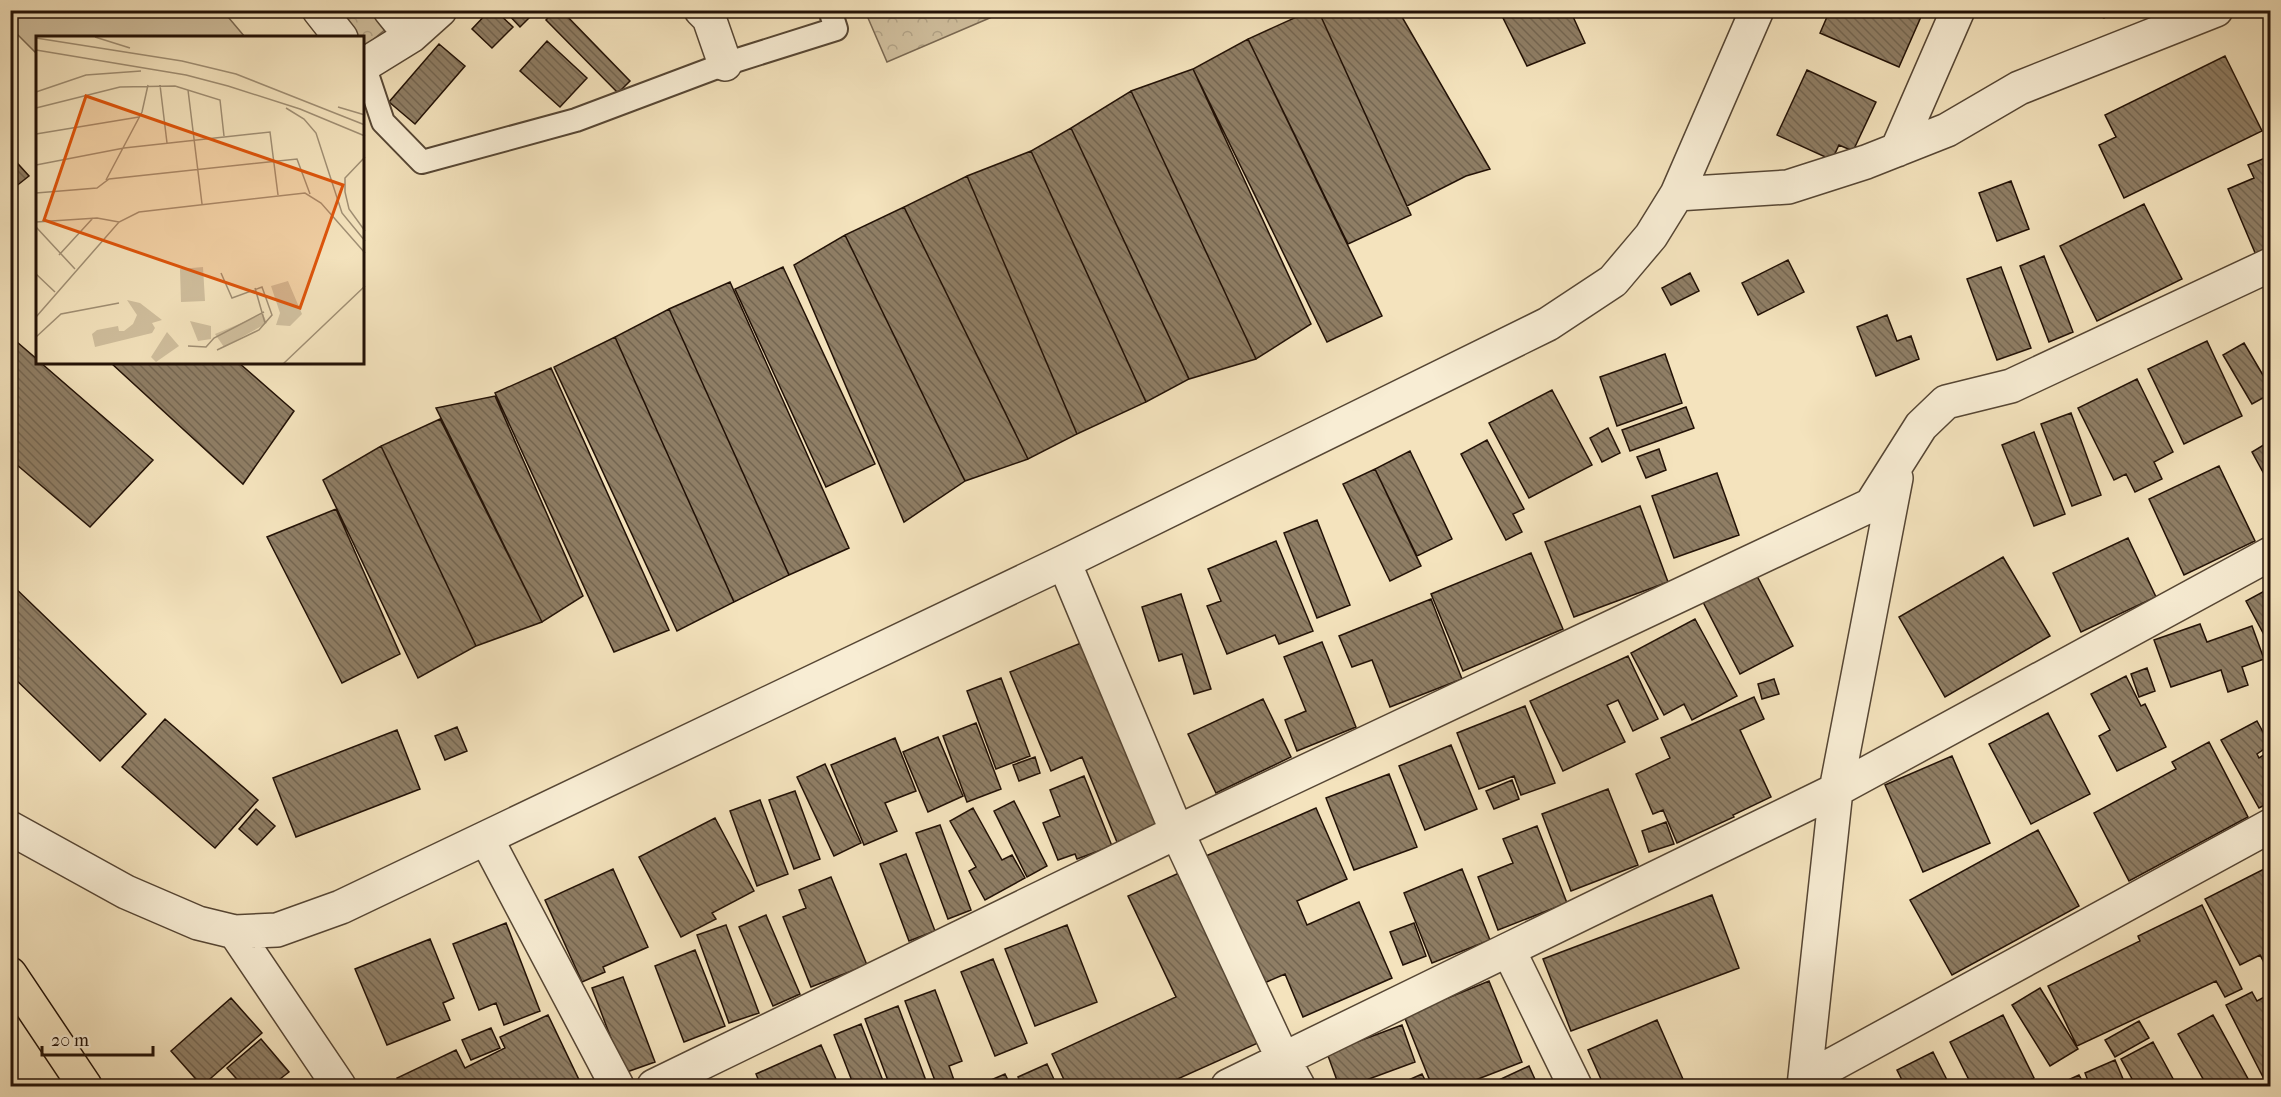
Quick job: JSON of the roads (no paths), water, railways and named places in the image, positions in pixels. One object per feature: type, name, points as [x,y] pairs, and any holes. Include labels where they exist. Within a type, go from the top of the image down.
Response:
[{"type":"highway","points":[[10,974],[85,1086]]},
{"type":"street","points":[[319,10],[339,36]]},
{"type":"street","points":[[390,10],[411,36]]},
{"type":"street","points":[[364,64],[411,36],[440,10]]},
{"type":"street","points":[[701,10],[709,18],[725,64]]},
{"type":"street","points":[[10,828],[126,892],[198,923],[235,932],[277,930],[341,907],[1064,562],[1548,324],[1613,281],[1651,236],[1677,194],[1757,10]]},
{"type":"street","points":[[1897,150],[1958,10]]},
{"type":"street","points":[[1677,194],[1788,187],[1897,150],[1947,130],[2019,88],[2216,10]]},
{"type":"street","points":[[654,1086],[1177,832],[1871,505],[1921,426],[1946,402],[2011,386],[2271,264]]},
{"type":"street","points":[[1805,1083],[1836,790],[1900,459]]},
{"type":"street","points":[[1228,1086],[1290,1073],[1509,951],[1836,790],[2271,554]]},
{"type":"street","points":[[1064,562],[1177,832],[1290,1073]]},
{"type":"street","points":[[1805,1083],[2271,826]]},
{"type":"street","points":[[486,838],[617,1086]]},
{"type":"street","points":[[235,932],[339,1086]]},
{"type":"street","points":[[1509,951],[1575,1086]]},
{"type":"lane","points":[[364,64],[383,122],[422,162],[576,120],[725,64],[836,29],[830,10]]}]
